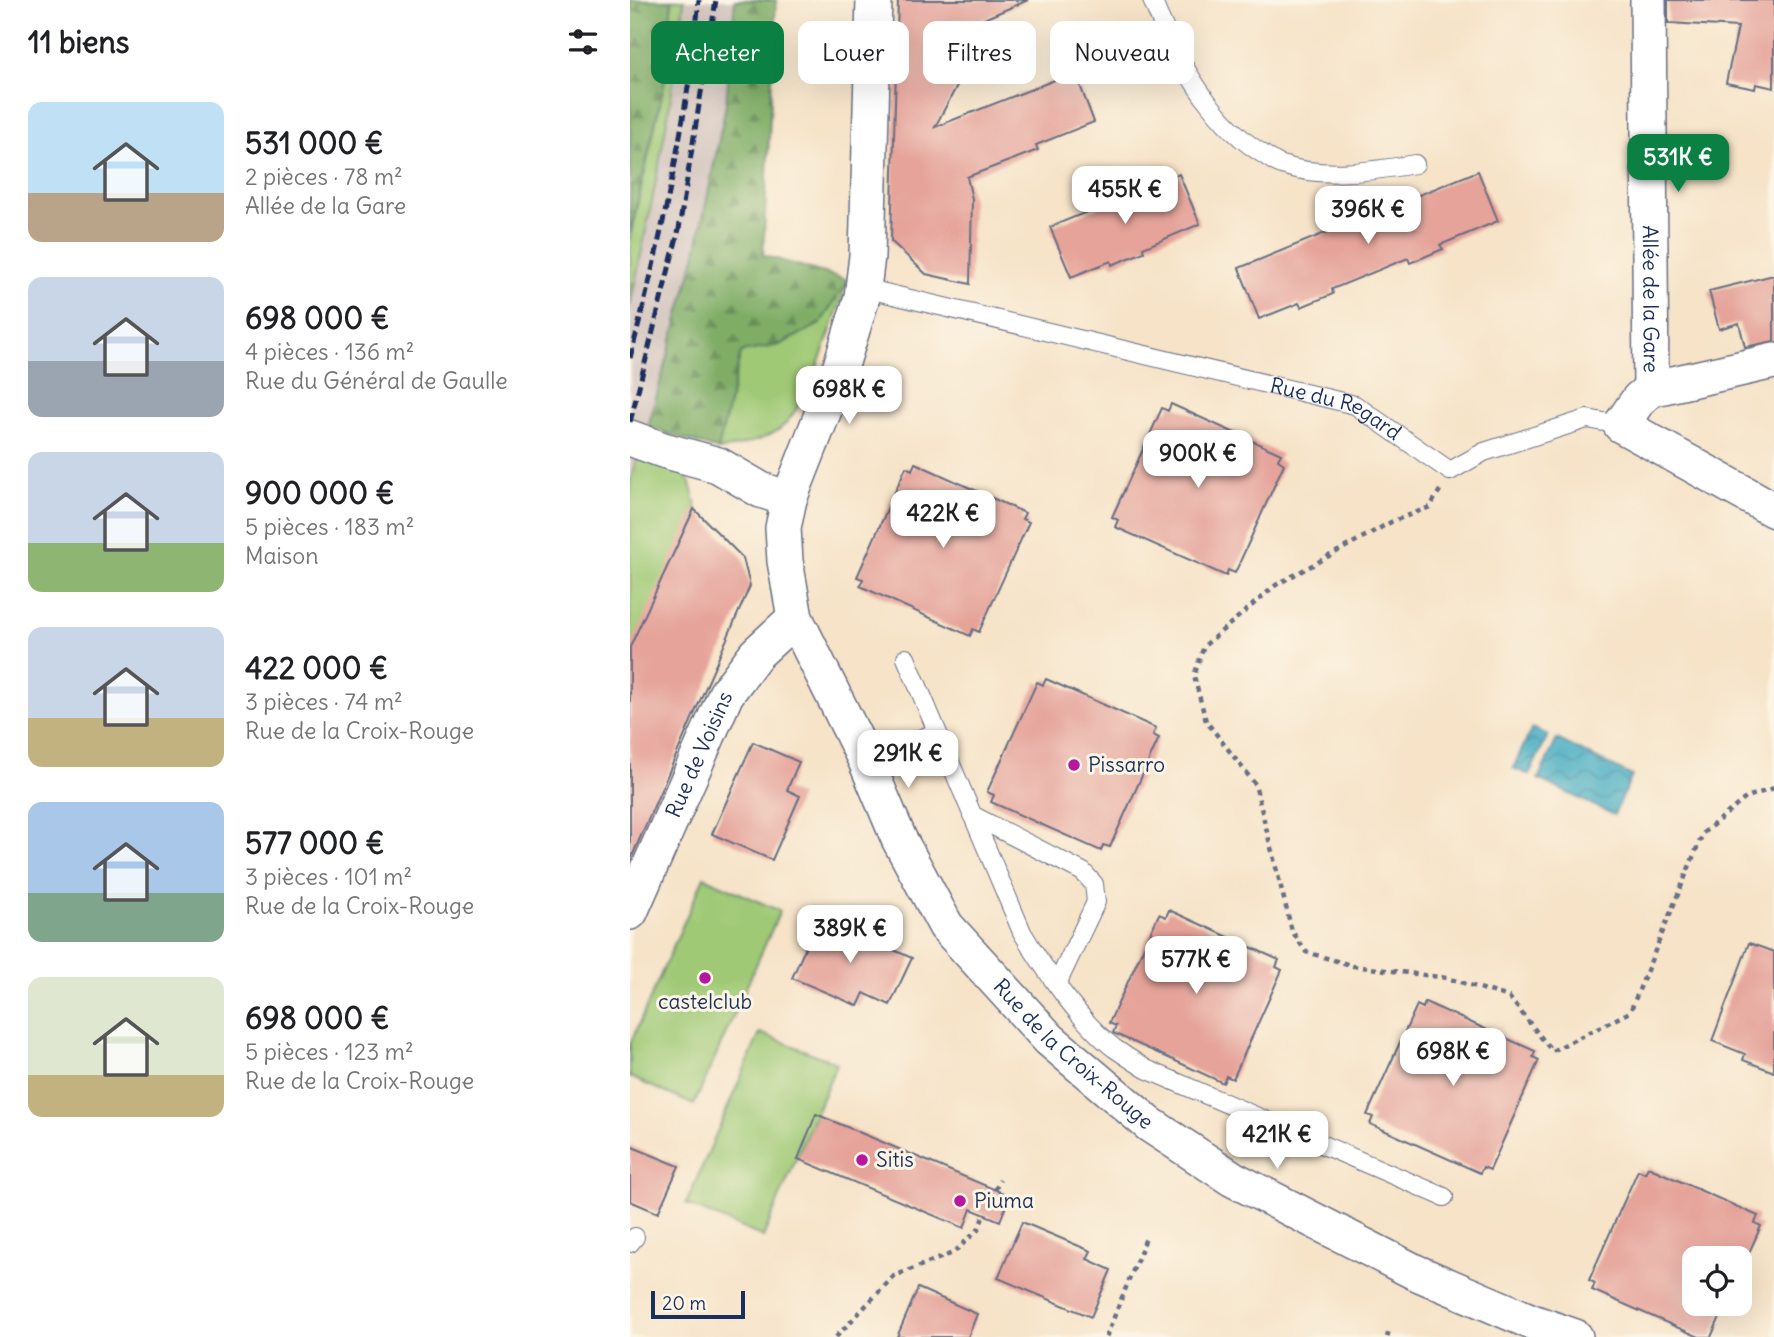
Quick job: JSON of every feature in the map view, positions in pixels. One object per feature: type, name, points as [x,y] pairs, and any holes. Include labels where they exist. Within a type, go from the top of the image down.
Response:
[{"type":"street","name":"Rue de la Croix-Rouge","points":[[873,0],[864,288],[840,369],[789,499],[783,528],[785,561],[795,618],[866,761],[899,839],[946,926],[1049,1039],[1149,1124],[1233,1180],[1415,1272],[1532,1322],[1575,1337]]},
{"type":"street","name":"Allée de la Gare","points":[[1648,0],[1651,389]]},
{"type":"street","points":[[1774,362],[1651,389],[1639,399],[1621,425],[1774,510]]},
{"type":"street","points":[[630,438],[718,465],[761,489],[789,499]]},
{"type":"street","name":"Rue de Voisins","points":[[630,912],[726,694],[756,654],[795,618]]},
{"type":"lane","points":[[1152,0],[1164,31],[1209,105],[1242,141],[1280,165],[1315,172],[1377,170],[1415,164]]},
{"type":"lane","name":"Rue du Regard","points":[[864,288],[1355,405],[1450,471]]},
{"type":"lane","points":[[1450,471],[1484,452],[1587,419],[1621,425]]},
{"type":"lane","points":[[906,658],[1022,932],[1040,962],[1081,1014],[1112,1046],[1146,1069],[1444,1197]]},
{"type":"lane","points":[[866,761],[937,732]]},
{"type":"lane","points":[[972,815],[1083,872],[1094,884],[1096,902],[1058,984]]},
{"type":"path","points":[[1450,471],[1430,507],[1391,522],[1276,585],[1204,646],[1194,676],[1206,721],[1255,784],[1292,931],[1306,952],[1354,966],[1447,978],[1509,997],[1552,1051],[1630,1012],[1703,833],[1747,797],[1774,788]]},
{"type":"path","points":[[995,1190],[1000,1180]]},
{"type":"path","points":[[836,1337],[894,1276],[953,1253],[978,1230],[984,1215]]},
{"type":"path","points":[[1106,1337],[1146,1238]]},
{"type":"path","points":[[1387,1337],[1389,1331]]},
{"type":"shaded area","points":[[672,0],[776,0],[770,21],[670,21]]},
{"type":"shaded area","points":[[751,84],[647,428],[690,483],[630,666],[630,234],[664,85]]},
{"type":"green space","points":[[630,0],[672,0],[670,21],[651,21],[651,84],[664,85],[630,234]]},
{"type":"green space","points":[[672,0],[684,0],[681,21],[670,21]]},
{"type":"green space","points":[[735,0],[776,0],[775,21],[733,21]]},
{"type":"green space","points":[[673,84],[630,306],[630,238],[664,85]]},
{"type":"green space","points":[[728,84],[772,84],[763,255],[848,280],[820,324],[779,345],[741,352],[718,450],[648,427],[696,253],[726,105]]},
{"type":"green space","points":[[848,280],[813,376],[794,412],[784,425],[771,434],[718,450],[741,352],[779,345]]},
{"type":"green space","points":[[640,450],[675,463],[690,483],[698,514],[630,666],[630,481]]},
{"type":"green space","name":"castelclub","points":[[704,877],[780,911],[694,1105],[630,1077],[630,1044]]},
{"type":"green space","name":"castelclub","points":[[760,1033],[837,1063],[763,1237],[686,1204]]},
{"type":"water","points":[[1532,728],[1548,735],[1529,775],[1513,768]]},
{"type":"water","points":[[1557,739],[1632,776],[1614,815],[1538,779]]},
{"type":"building","points":[[898,0],[1028,0],[979,21],[923,21],[923,84],[958,84],[935,127],[1050,82],[1050,84],[1080,84],[1094,122],[1036,145],[1038,150],[967,177],[972,199],[970,284],[926,274],[891,241],[896,84],[909,84],[909,21],[897,21]]},
{"type":"building","points":[[1668,0],[1774,0],[1774,88],[1756,84],[1755,89],[1726,83],[1738,27],[1668,23]]},
{"type":"building","points":[[1478,171],[1498,221],[1440,245],[1443,249],[1410,263],[1408,258],[1332,289],[1333,294],[1301,307],[1299,303],[1259,319],[1239,268]]},
{"type":"building","points":[[1179,174],[1200,224],[1143,248],[1144,252],[1112,265],[1111,261],[1071,277],[1050,227]]},
{"type":"building","points":[[1774,275],[1774,341],[1745,347],[1739,323],[1719,329],[1709,291]]},
{"type":"building","points":[[1171,404],[1281,454],[1278,460],[1284,464],[1235,573],[1228,570],[1226,576],[1115,527],[1118,520],[1112,517],[1162,408],[1168,411]]},
{"type":"building","points":[[915,463],[1025,513],[1022,519],[1029,522],[979,632],[973,629],[970,636],[860,586],[863,579],[857,577],[906,467],[912,470]]},
{"type":"building","points":[[694,509],[743,558],[750,586],[630,861],[630,647]]},
{"type":"building","name":"Pissarro","points":[[1046,679],[1156,728],[1153,735],[1159,738],[1110,847],[1103,845],[1101,851],[991,802],[994,795],[987,792],[1037,682],[1043,685]]},
{"type":"building","points":[[753,742],[799,762],[787,790],[800,796],[772,860],[712,834]]},
{"type":"building","points":[[1169,910],[1279,960],[1276,967],[1282,970],[1233,1079],[1226,1076],[1223,1083],[1113,1033],[1116,1026],[1109,1023],[1159,914],[1166,917]]},
{"type":"building","points":[[819,917],[912,958],[890,1005],[864,993],[858,1006],[792,978]]},
{"type":"building","points":[[1749,943],[1774,952],[1774,1072],[1743,1060],[1745,1054],[1712,1041]]},
{"type":"building","points":[[1425,1002],[1535,1051],[1533,1057],[1539,1060],[1490,1170],[1483,1167],[1480,1173],[1370,1124],[1373,1117],[1367,1115],[1417,1005],[1423,1008]]},
{"type":"building","points":[[816,1114],[1010,1196],[1000,1221],[971,1209],[964,1228],[798,1159]]},
{"type":"building","points":[[630,1146],[679,1166],[658,1213],[630,1201]]},
{"type":"building","points":[[1648,1167],[1758,1216],[1755,1223],[1761,1226],[1752,1246],[1682,1246],[1682,1316],[1721,1316],[1711,1337],[1699,1337],[1592,1290],[1595,1283],[1589,1280],[1638,1170],[1645,1173]]},
{"type":"building","points":[[1022,1222],[1091,1251],[1087,1259],[1111,1270],[1091,1317],[998,1278]]},
{"type":"building","points":[[918,1288],[977,1314],[968,1337],[897,1337]]},
{"type":"railway","points":[[630,358],[672,180],[688,90],[699,0]]},
{"type":"railway","points":[[630,422],[679,229],[716,0]]},
{"type":"place","name":"Pissarro","points":[[1074,765]]},
{"type":"place","name":"castelclub","points":[[705,978]]},
{"type":"place","name":"Sitis","points":[[862,1160]]},
{"type":"place","name":"Piuma","points":[[960,1201]]}]
